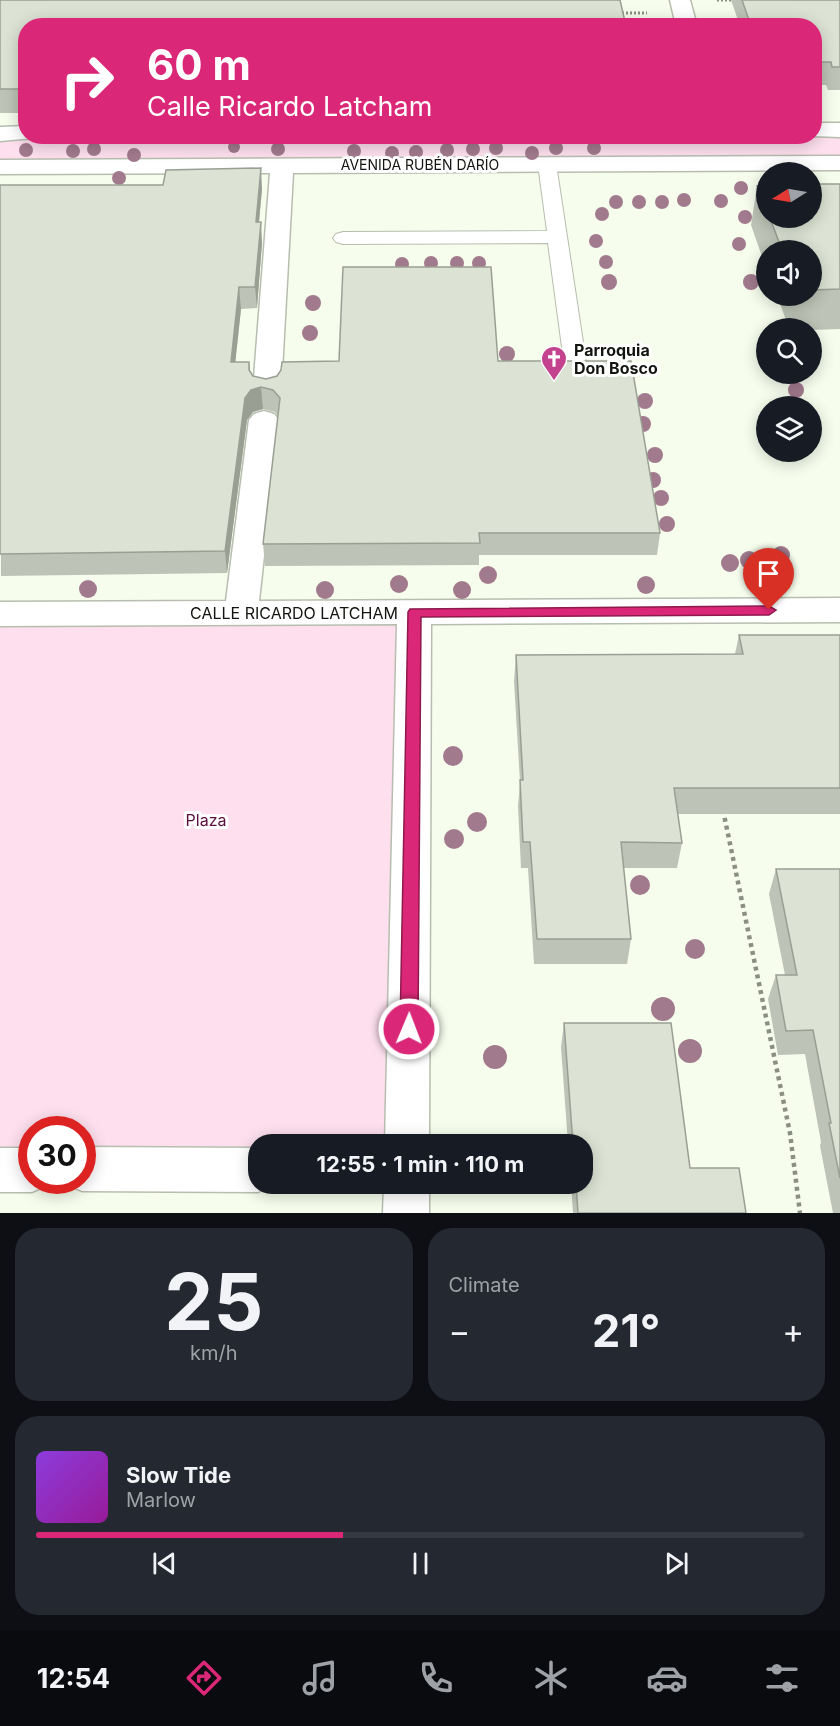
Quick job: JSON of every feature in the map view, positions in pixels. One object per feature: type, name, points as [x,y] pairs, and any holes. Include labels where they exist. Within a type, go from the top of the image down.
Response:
[{"type":"street","points":[[822,130],[840,130]]},
{"type":"street","points":[[0,134],[18,134]]},
{"type":"street","name":"AVENIDA RUBÉN DARÍO","points":[[0,167],[548,164],[724,154],[840,163]]},
{"type":"street","points":[[241,613],[265,405],[282,165]]},
{"type":"street","name":"CALLE RICARDO LATCHAM","points":[[0,614],[840,610]]},
{"type":"street","points":[[407,1134],[414,612]]},
{"type":"street","points":[[96,1169],[248,1170]]},
{"type":"street","points":[[0,1170],[18,1170]]},
{"type":"street","points":[[406,1213],[407,1194]]},
{"type":"lane","points":[[548,164],[575,362]]},
{"type":"lane","points":[[343,238],[557,237]]},
{"type":"path","points":[[614,13],[683,9],[737,0]]},
{"type":"path","points":[[722,806],[790,1133],[800,1213]]},
{"type":"green space","points":[[822,130],[840,130],[840,163],[0,167],[0,134],[18,135],[18,144],[822,144]]},
{"type":"green space","name":"Plaza","points":[[414,612],[407,1134],[248,1134],[248,1170],[96,1169],[96,1116],[18,1116],[18,1170],[0,1170],[0,614]]},
{"type":"building","points":[[0,0],[620,0],[624,18],[18,18],[18,89],[0,89]]},
{"type":"building","points":[[742,0],[840,0],[840,67],[832,67],[831,62],[822,62],[822,18],[748,18]]},
{"type":"building","points":[[261,168],[256,222],[261,222],[255,287],[239,287],[231,362],[249,362],[249,370],[253,376],[266,379],[277,376],[282,362],[339,361],[343,267],[491,267],[498,361],[631,361],[660,533],[479,533],[480,543],[263,544],[280,398],[273,390],[261,387],[251,390],[245,398],[225,551],[0,554],[0,185],[163,185],[166,170]]},
{"type":"building","points":[[822,184],[840,184],[840,289],[822,290],[822,240],[778,240],[774,228],[822,228]]},
{"type":"building","points":[[739,635],[840,635],[840,788],[674,788],[682,843],[621,842],[631,939],[537,939],[530,842],[523,842],[520,780],[523,780],[516,655],[743,654]]},
{"type":"building","points":[[776,869],[840,869],[840,1178],[813,1030],[786,1031],[776,975],[797,975]]},
{"type":"building","points":[[564,1023],[671,1023],[690,1168],[739,1168],[746,1213],[578,1213],[577,1194],[593,1194],[593,1134],[572,1134]]},
{"type":"place","name":"Parroquia Don Bosco","points":[[554,382]]},
{"type":"route","points":[[409,1029],[414,612],[769,610]]}]
